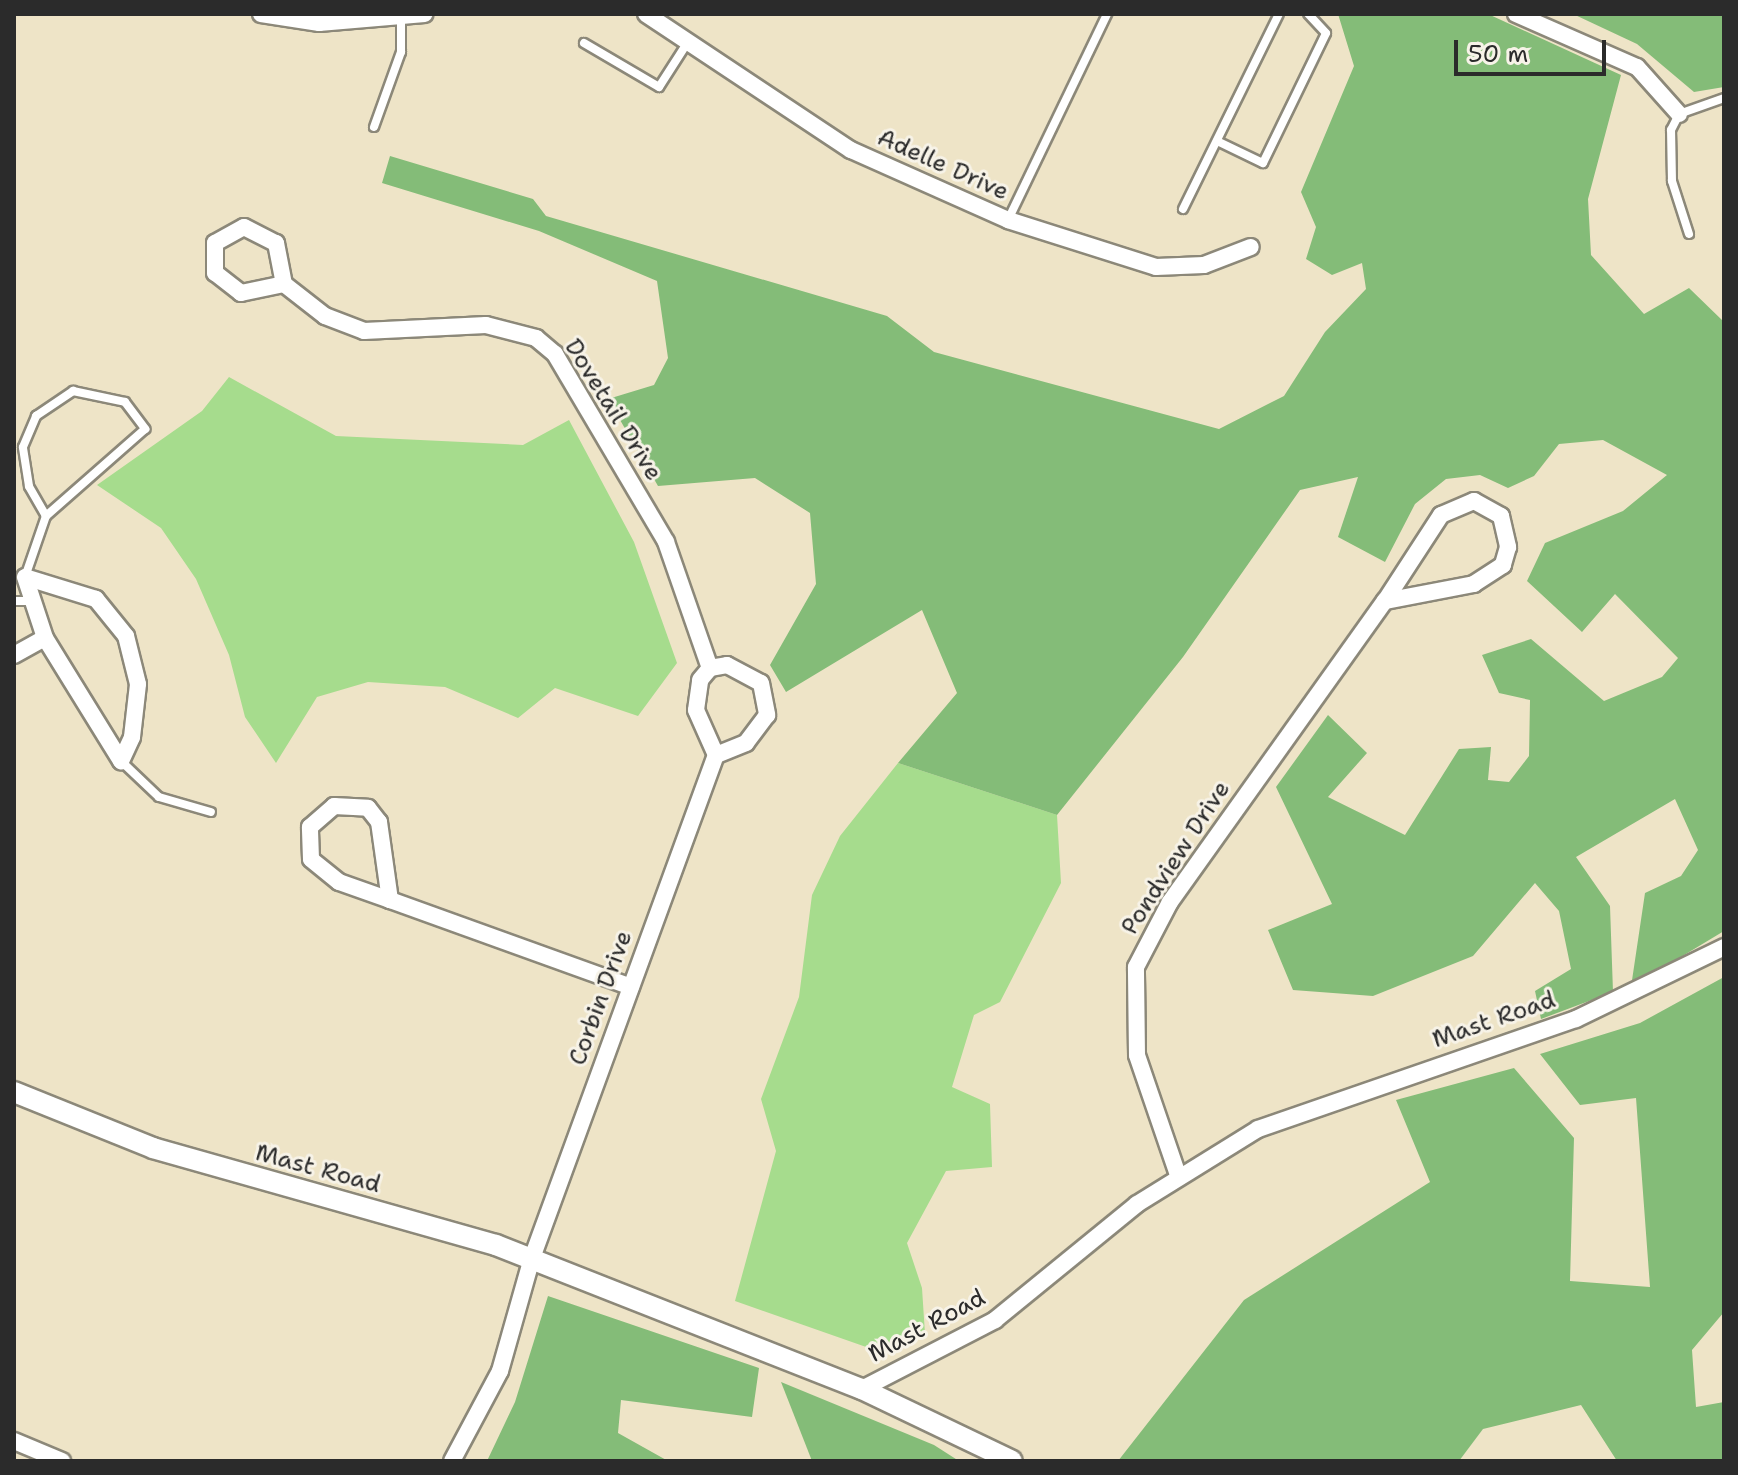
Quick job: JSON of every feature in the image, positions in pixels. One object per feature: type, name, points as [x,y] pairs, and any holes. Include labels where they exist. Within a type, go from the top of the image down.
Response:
[{"type":"street","points":[[261,14],[319,23],[425,14]]},
{"type":"street","name":"Adelle Drive","points":[[646,14],[686,45],[851,150],[1008,220],[1156,267],[1204,265],[1251,247]]},
{"type":"street","points":[[1516,14],[1637,67],[1679,114]]},
{"type":"street","points":[[244,227],[262,230],[276,243],[284,284],[257,293],[225,284],[212,259],[215,243],[244,227]]},
{"type":"street","name":"Dovetail Drive","points":[[284,284],[325,316],[364,331],[486,325],[536,338],[555,354],[666,542],[710,668]]},
{"type":"street","name":"Pondview Drive","points":[[1178,1175],[1137,1055],[1136,967],[1186,879],[1385,601],[1441,515],[1474,501],[1501,516],[1508,547],[1494,576],[1385,601]]},
{"type":"street","points":[[25,577],[96,599],[126,636],[138,684],[132,737],[121,761],[21,601],[25,577]]},
{"type":"street","points":[[14,655],[45,638]]},
{"type":"street","points":[[710,668],[746,671],[768,697],[762,731],[716,755],[696,710],[710,668]]},
{"type":"street","name":"Corbin Drive","points":[[452,1461],[500,1371],[532,1258],[716,755]]},
{"type":"street","points":[[390,900],[386,846],[368,808],[334,806],[319,813],[310,827],[311,859],[339,882],[631,987]]},
{"type":"street","name":"Mast Road","points":[[14,1092],[153,1148],[532,1258],[862,1389],[1007,1312],[1178,1175],[1258,1129],[1576,1019],[1724,947]]},
{"type":"street","points":[[862,1389],[1012,1461]]},
{"type":"street","points":[[14,1441],[62,1461]]},
{"type":"lane","points":[[1008,220],[1107,14]]},
{"type":"lane","points":[[1183,209],[1279,14]]},
{"type":"lane","points":[[1217,141],[1263,163],[1326,33],[1308,14]]},
{"type":"lane","points":[[374,127],[401,52],[401,18]]},
{"type":"lane","points":[[584,43],[659,87],[686,45]]},
{"type":"lane","points":[[1689,234],[1669,161],[1679,114],[1724,98]]},
{"type":"lane","points":[[25,577],[46,516],[145,429],[125,402],[73,391],[36,416],[23,447],[24,466],[46,516]]},
{"type":"lane","points":[[121,761],[159,797],[211,812]]},
{"type":"green space","points":[[1338,14],[1488,14],[1621,75],[1588,199],[1591,255],[1644,314],[1689,288],[1724,322],[1724,931],[1631,987],[1645,893],[1681,876],[1698,850],[1675,799],[1576,857],[1610,906],[1613,992],[1541,1019],[1535,991],[1571,969],[1559,911],[1535,883],[1473,956],[1373,996],[1293,990],[1268,930],[1332,904],[1276,787],[1328,715],[1367,753],[1328,797],[1405,835],[1459,749],[1491,747],[1488,780],[1509,782],[1529,756],[1530,700],[1499,693],[1482,655],[1531,639],[1604,701],[1662,677],[1678,658],[1615,594],[1582,632],[1527,581],[1545,543],[1623,511],[1667,475],[1603,440],[1559,444],[1534,476],[1508,488],[1480,475],[1446,479],[1415,504],[1385,562],[1338,537],[1358,477],[1300,490],[1183,657],[1057,815],[898,763],[957,693],[922,610],[786,692],[770,665],[816,584],[810,513],[755,478],[658,486],[608,399],[654,385],[668,358],[657,281],[539,231],[382,183],[390,156],[533,199],[546,216],[887,316],[934,352],[1219,429],[1284,396],[1325,332],[1366,289],[1362,263],[1332,275],[1306,259],[1316,227],[1301,192],[1354,66]]},
{"type":"green space","points":[[1573,14],[1724,14],[1724,87],[1694,92],[1637,44]]},
{"type":"green space","points":[[229,377],[336,436],[523,445],[569,420],[634,542],[677,663],[638,716],[555,688],[518,718],[445,687],[368,682],[317,697],[276,763],[245,717],[229,655],[196,579],[161,528],[97,485],[202,411]]},
{"type":"green space","points":[[898,763],[1057,815],[1061,883],[1000,1002],[974,1015],[952,1087],[990,1104],[992,1167],[946,1171],[907,1243],[922,1288],[925,1334],[869,1348],[735,1301],[776,1151],[761,1099],[799,997],[812,895],[840,836]]},
{"type":"green space","points":[[1724,977],[1724,1312],[1692,1350],[1696,1407],[1724,1402],[1724,1461],[1617,1461],[1581,1405],[1483,1429],[1459,1461],[1118,1461],[1244,1300],[1430,1182],[1396,1100],[1514,1068],[1574,1138],[1570,1281],[1650,1287],[1636,1098],[1580,1105],[1540,1054],[1640,1023]]},
{"type":"green space","points":[[548,1296],[759,1368],[752,1417],[621,1400],[618,1433],[668,1461],[487,1461],[515,1402]]},
{"type":"green space","points":[[781,1382],[934,1445],[959,1461],[812,1461]]}]
